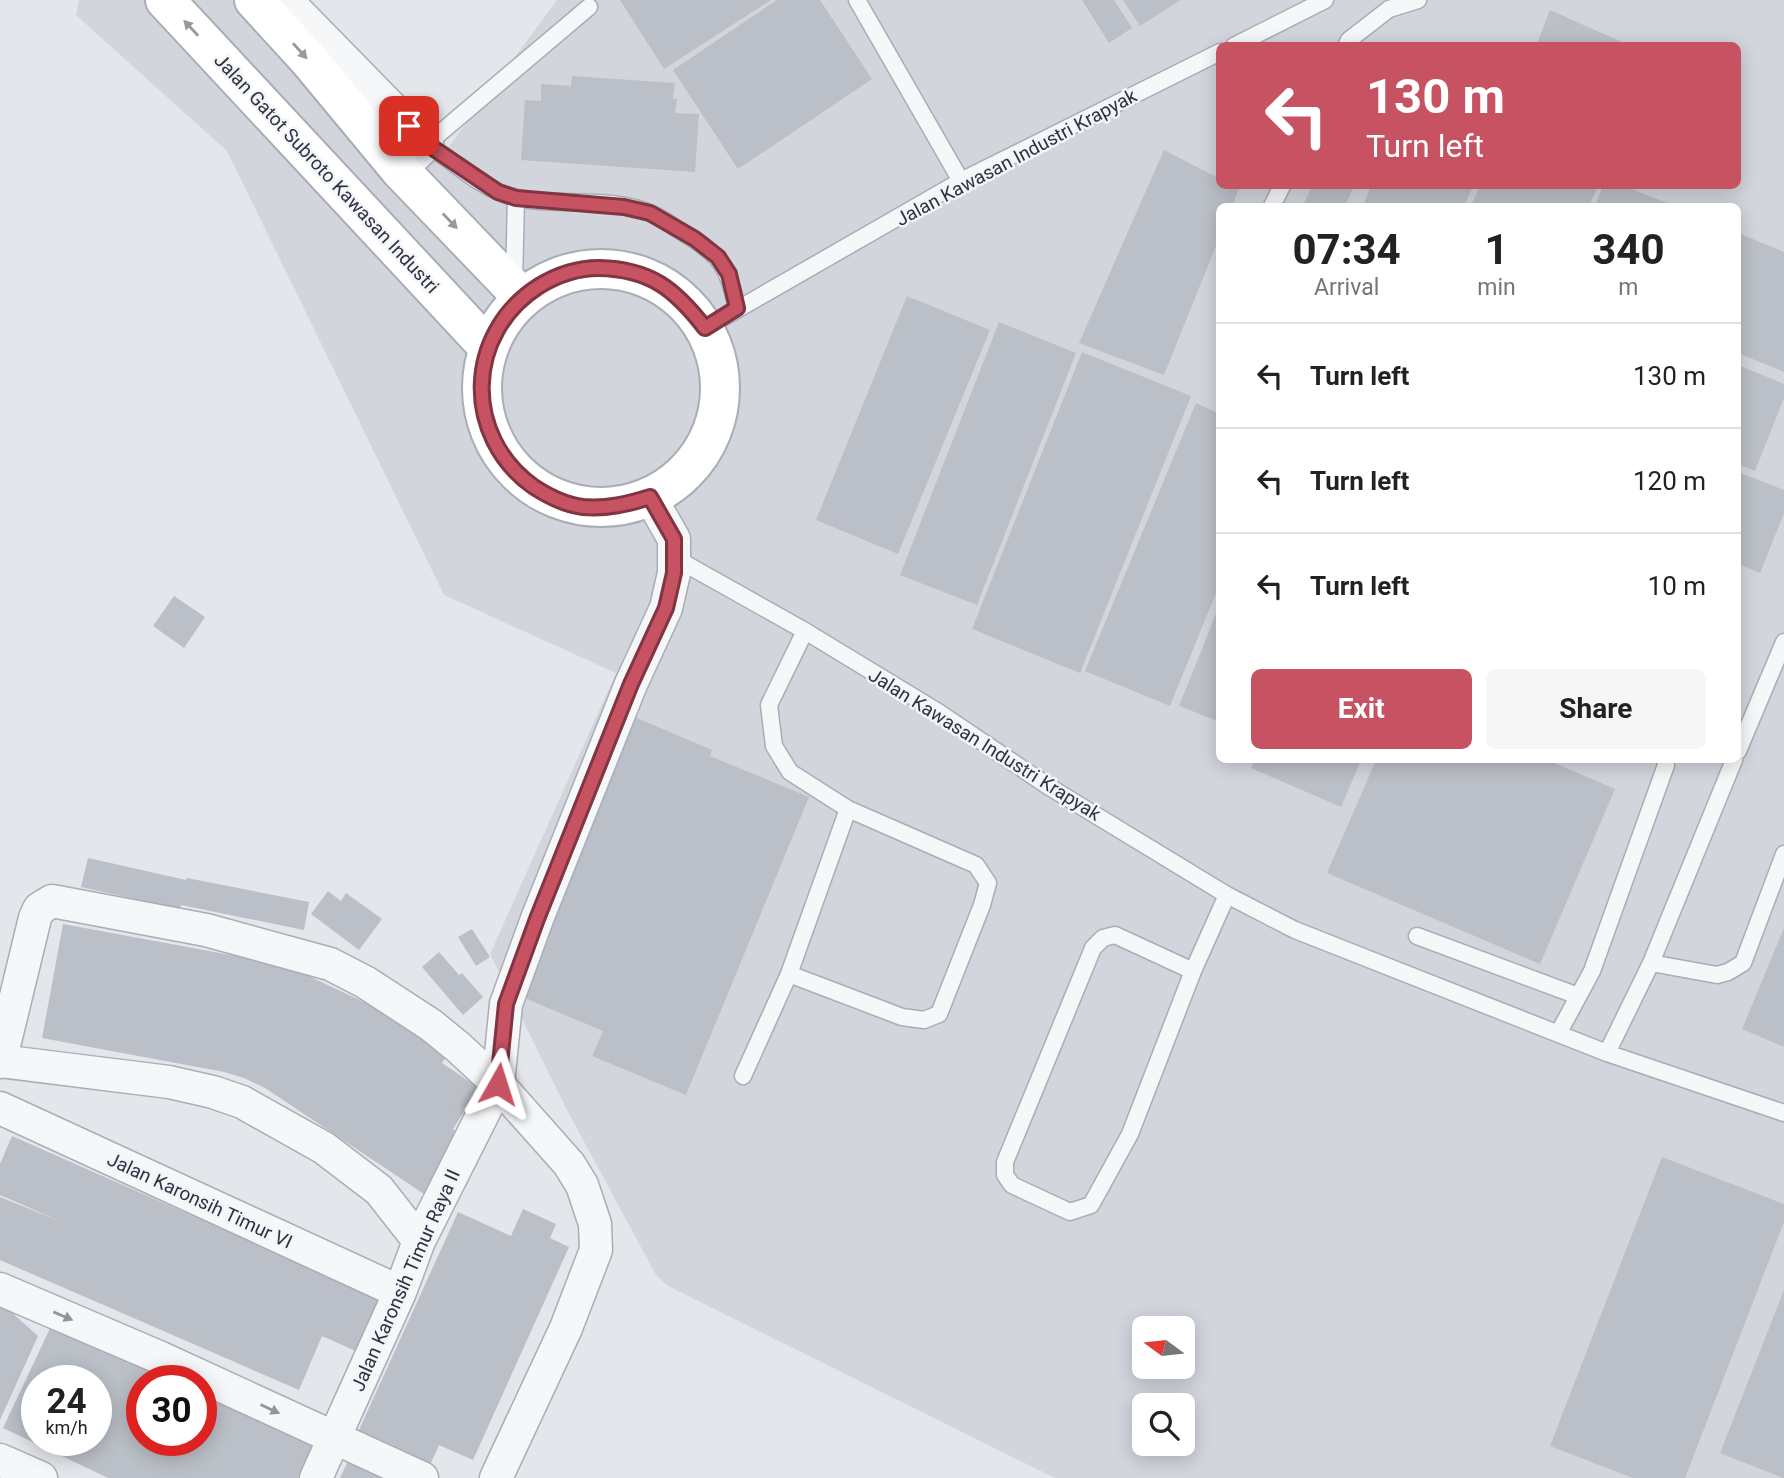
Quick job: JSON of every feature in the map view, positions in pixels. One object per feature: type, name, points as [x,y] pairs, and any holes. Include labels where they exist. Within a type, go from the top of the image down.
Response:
[{"type":"street","name":"Jalan Gatot Subroto Kawasan Industri","points":[[165,0],[488,347]]},
{"type":"street","points":[[254,0],[308,59],[414,157]]},
{"type":"street","points":[[286,0],[414,157],[518,292]]},
{"type":"street","points":[[586,268],[621,269],[654,280],[684,300],[705,328],[717,359],[721,393],[714,426],[699,456],[677,481],[650,497],[616,507],[581,507],[547,495],[517,475],[496,446],[484,413],[481,376],[488,347],[518,292],[552,278],[586,268]]},
{"type":"street","points":[[498,1084],[506,1004],[631,684],[666,608],[676,558],[674,539],[650,497]]},
{"type":"street","points":[[419,1241],[379,1190],[324,1148],[242,1102],[169,1082],[0,1062],[39,909],[52,901],[206,930],[330,964],[365,982],[431,1025],[458,1047],[498,1084],[569,1164],[582,1185],[595,1224],[596,1250],[566,1328],[496,1478]]},
{"type":"street","name":"Jalan Karonsih Timur Raya II","points":[[316,1478],[400,1292],[419,1241],[498,1084]]},
{"type":"street","name":"Jalan Karonsih Timur VI","points":[[0,1108],[400,1292]]},
{"type":"street","points":[[0,1289],[161,1358],[422,1478]]},
{"type":"street","points":[[0,1460],[41,1478]]},
{"type":"lane","points":[[857,0],[961,181]]},
{"type":"lane","points":[[1242,42],[1325,0]]},
{"type":"lane","points":[[1348,42],[1389,9],[1418,0]]},
{"type":"lane","points":[[589,7],[414,157],[516,198],[624,207],[650,213],[695,239],[718,257],[729,274],[737,308]]},
{"type":"lane","name":"Jalan Kawasan Industri Krapyak","points":[[705,328],[961,181],[1216,54]]},
{"type":"lane","points":[[516,198],[518,292]]},
{"type":"lane","name":"Jalan Kawasan Industri Krapyak","points":[[676,558],[805,631],[935,710],[1051,788],[1227,895],[1295,930],[1607,1053],[1784,1113]]},
{"type":"lane","points":[[789,974],[902,1017],[924,1020],[939,1014],[988,883],[976,865],[848,809],[790,772],[774,746],[769,705],[805,631]]},
{"type":"lane","points":[[1741,744],[1784,642]]},
{"type":"lane","points":[[1558,1034],[1592,971],[1666,763]]},
{"type":"lane","points":[[1607,1053],[1651,963],[1733,763]]},
{"type":"lane","points":[[743,1076],[789,974],[848,809]]},
{"type":"lane","points":[[1651,963],[1717,975],[1728,972],[1743,962],[1784,853]]},
{"type":"lane","points":[[1193,971],[1115,935],[1102,938],[1093,948],[1004,1162],[1005,1175],[1012,1185],[1070,1212],[1091,1205],[1130,1134],[1193,971],[1227,895]]},
{"type":"lane","points":[[1417,936],[1578,996]]},
{"type":"shaded area","points":[[79,0],[287,0],[445,152],[557,0],[1784,0],[1784,1478],[1055,1478],[668,1286],[656,1275],[567,1110],[490,954],[616,673],[444,595],[227,151],[76,15]]},
{"type":"building","points":[[620,0],[771,0],[664,69]]},
{"type":"building","points":[[777,0],[820,0],[872,79],[738,169],[673,70]]},
{"type":"building","points":[[1082,0],[1114,0],[1132,28],[1109,43]]},
{"type":"building","points":[[1123,0],[1181,0],[1140,26]]},
{"type":"building","points":[[1550,10],[1622,42],[1538,42]]},
{"type":"building","points":[[572,76],[675,83],[675,113],[699,114],[695,172],[521,160],[525,100],[541,101],[541,84],[571,86]]},
{"type":"building","points":[[1164,150],[1216,177],[1216,189],[1239,189],[1233,203],[1216,203],[1216,246],[1164,375],[1079,343]]},
{"type":"building","points":[[1311,189],[1353,189],[1346,203],[1304,203]]},
{"type":"building","points":[[1370,189],[1472,189],[1465,203],[1364,203]]},
{"type":"building","points":[[1479,189],[1597,189],[1590,203],[1472,203]]},
{"type":"building","points":[[1602,189],[1632,189],[1667,203],[1596,203]]},
{"type":"building","points":[[1741,234],[1784,252],[1784,372],[1741,354]]},
{"type":"building","points":[[907,296],[990,330],[898,554],[816,520]]},
{"type":"building","points":[[999,322],[1076,353],[977,605],[900,575]]},
{"type":"building","points":[[1082,352],[1191,396],[1080,673],[972,629]]},
{"type":"building","points":[[1741,366],[1784,384],[1784,398],[1755,471],[1741,465]]},
{"type":"building","points":[[1196,403],[1216,412],[1216,593],[1170,706],[1085,671]]},
{"type":"building","points":[[1741,473],[1784,490],[1784,513],[1760,573],[1741,565]]},
{"type":"building","points":[[174,596],[205,617],[184,648],[153,626]]},
{"type":"building","points":[[1216,614],[1216,720],[1179,706]]},
{"type":"building","points":[[630,715],[712,750],[710,756],[809,797],[686,1095],[592,1056],[603,1031],[515,994]]},
{"type":"building","points":[[1254,763],[1360,763],[1341,807],[1251,768]]},
{"type":"building","points":[[1375,763],[1554,763],[1615,789],[1540,964],[1327,873]]},
{"type":"building","points":[[88,858],[186,880],[187,878],[309,902],[304,930],[181,905],[180,909],[81,887]]},
{"type":"building","points":[[328,891],[341,901],[346,893],[382,919],[359,950],[311,914]]},
{"type":"building","points":[[63,924],[247,958],[298,971],[366,1003],[448,1054],[442,1063],[479,1088],[453,1129],[461,1136],[427,1196],[265,1088],[244,1078],[42,1038]]},
{"type":"building","points":[[1784,928],[1784,1047],[1742,1029]]},
{"type":"building","points":[[472,929],[490,957],[476,966],[458,937]]},
{"type":"building","points":[[439,952],[483,997],[463,1015],[422,967]]},
{"type":"building","points":[[12,1136],[381,1299],[358,1352],[322,1336],[299,1390],[0,1260],[0,1197],[62,1222],[0,1195],[0,1164]]},
{"type":"building","points":[[1662,1157],[1784,1204],[1784,1222],[1685,1478],[1633,1478],[1550,1446]]},
{"type":"building","points":[[523,1209],[556,1224],[550,1238],[569,1247],[473,1460],[439,1445],[431,1463],[359,1430],[458,1212],[511,1236]]},
{"type":"building","points":[[1784,1290],[1784,1478],[1783,1478],[1720,1453]]},
{"type":"building","points":[[0,1302],[38,1336],[25,1365],[21,1365],[21,1374],[0,1420]]},
{"type":"building","points":[[53,1322],[142,1365],[126,1365],[126,1456],[217,1456],[217,1401],[313,1446],[298,1478],[108,1478],[62,1456],[112,1456],[112,1365],[33,1365]]},
{"type":"building","points":[[21,1390],[21,1437],[3,1428]]},
{"type":"building","points":[[350,1457],[395,1478],[340,1478]]},
{"type":"route","points":[[409,126],[427,144],[498,192],[516,198],[624,207],[650,213],[695,239],[718,257],[729,274],[737,308],[705,328],[684,300],[654,280],[621,269],[586,268],[552,278],[522,297],[502,320],[488,347],[481,376],[484,413],[496,446],[517,475],[547,495],[581,507],[616,507],[650,497],[674,539],[676,558],[666,608],[631,684],[506,1004],[498,1084]]}]
